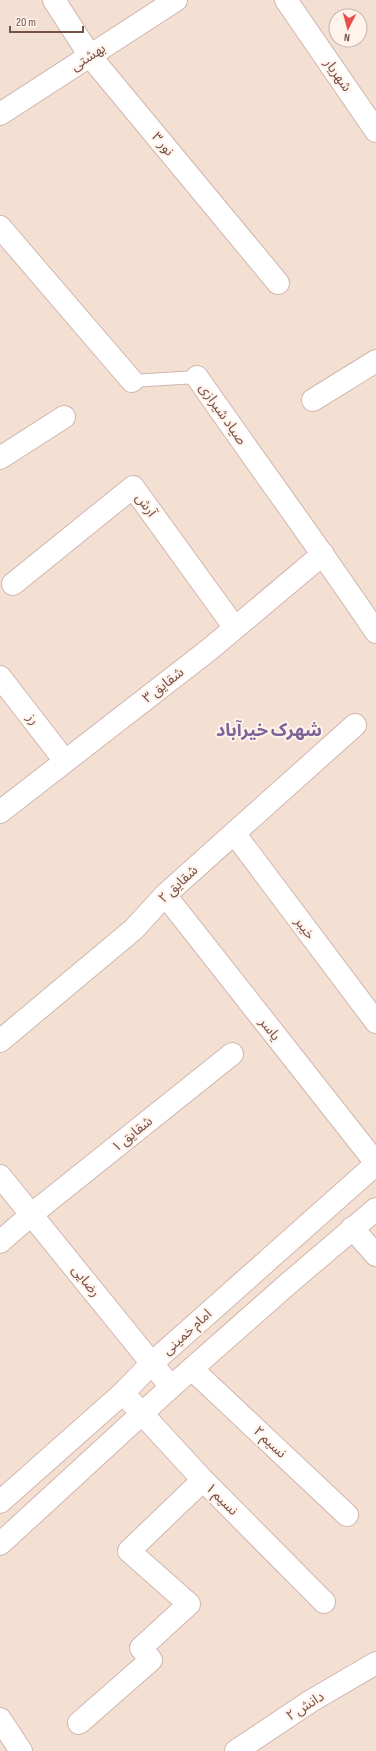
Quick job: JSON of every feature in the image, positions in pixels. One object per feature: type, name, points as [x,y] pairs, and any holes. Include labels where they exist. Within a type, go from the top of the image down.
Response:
[{"type":"street","name":"نور ۳","points":[[54,0],[90,56],[278,283]]},
{"type":"street","name":"بهشتی","points":[[0,114],[176,0]]},
{"type":"street","name":"شهریار","points":[[286,0],[376,131]]},
{"type":"street","name":"صیاد شیرازی","points":[[0,227],[132,381]]},
{"type":"street","points":[[313,400],[376,361]]},
{"type":"street","name":"صیاد شیرازی","points":[[197,377],[273,487],[323,554],[376,632]]},
{"type":"street","points":[[0,458],[64,417]]},
{"type":"street","name":"آرش","points":[[13,584],[133,487],[236,628]]},
{"type":"street","name":"شقایق ۳","points":[[0,812],[236,628],[323,554]]},
{"type":"street","name":"رز","points":[[0,677],[65,761]]},
{"type":"street","name":"شقایق ۲","points":[[0,1042],[134,929],[165,895],[354,725]]},
{"type":"street","name":"خیبر","points":[[234,833],[376,1022]]},
{"type":"street","name":"یاسر","points":[[165,895],[376,1164]]},
{"type":"street","name":"شقایق ۱","points":[[0,1242],[32,1214],[232,1054]]},
{"type":"street","name":"امام خمینی","points":[[0,1502],[123,1393],[151,1364],[376,1164]]},
{"type":"street","name":"رضایی","points":[[0,1176],[171,1387]]},
{"type":"street","points":[[0,1544],[171,1387],[352,1228],[376,1209]]},
{"type":"street","points":[[352,1228],[376,1255]]},
{"type":"street","name":"نسیم ۲","points":[[192,1369],[347,1515]]},
{"type":"street","name":"نسیم ۱","points":[[123,1393],[203,1480],[324,1602]]},
{"type":"street","points":[[79,1723],[151,1660],[141,1648],[189,1604],[129,1551],[203,1480]]},
{"type":"street","name":"دانش ۲","points":[[236,1751],[311,1701],[376,1663]]},
{"type":"street","points":[[0,1719],[21,1751]]},
{"type":"lane","name":"صیاد شیرازی","points":[[132,381],[197,377]]},
{"type":"shaded area","points":[[0,0],[376,0],[376,1751],[0,1751]]},
{"type":"district","name":"شهرک خیرآباد","points":[[269,730]]}]
